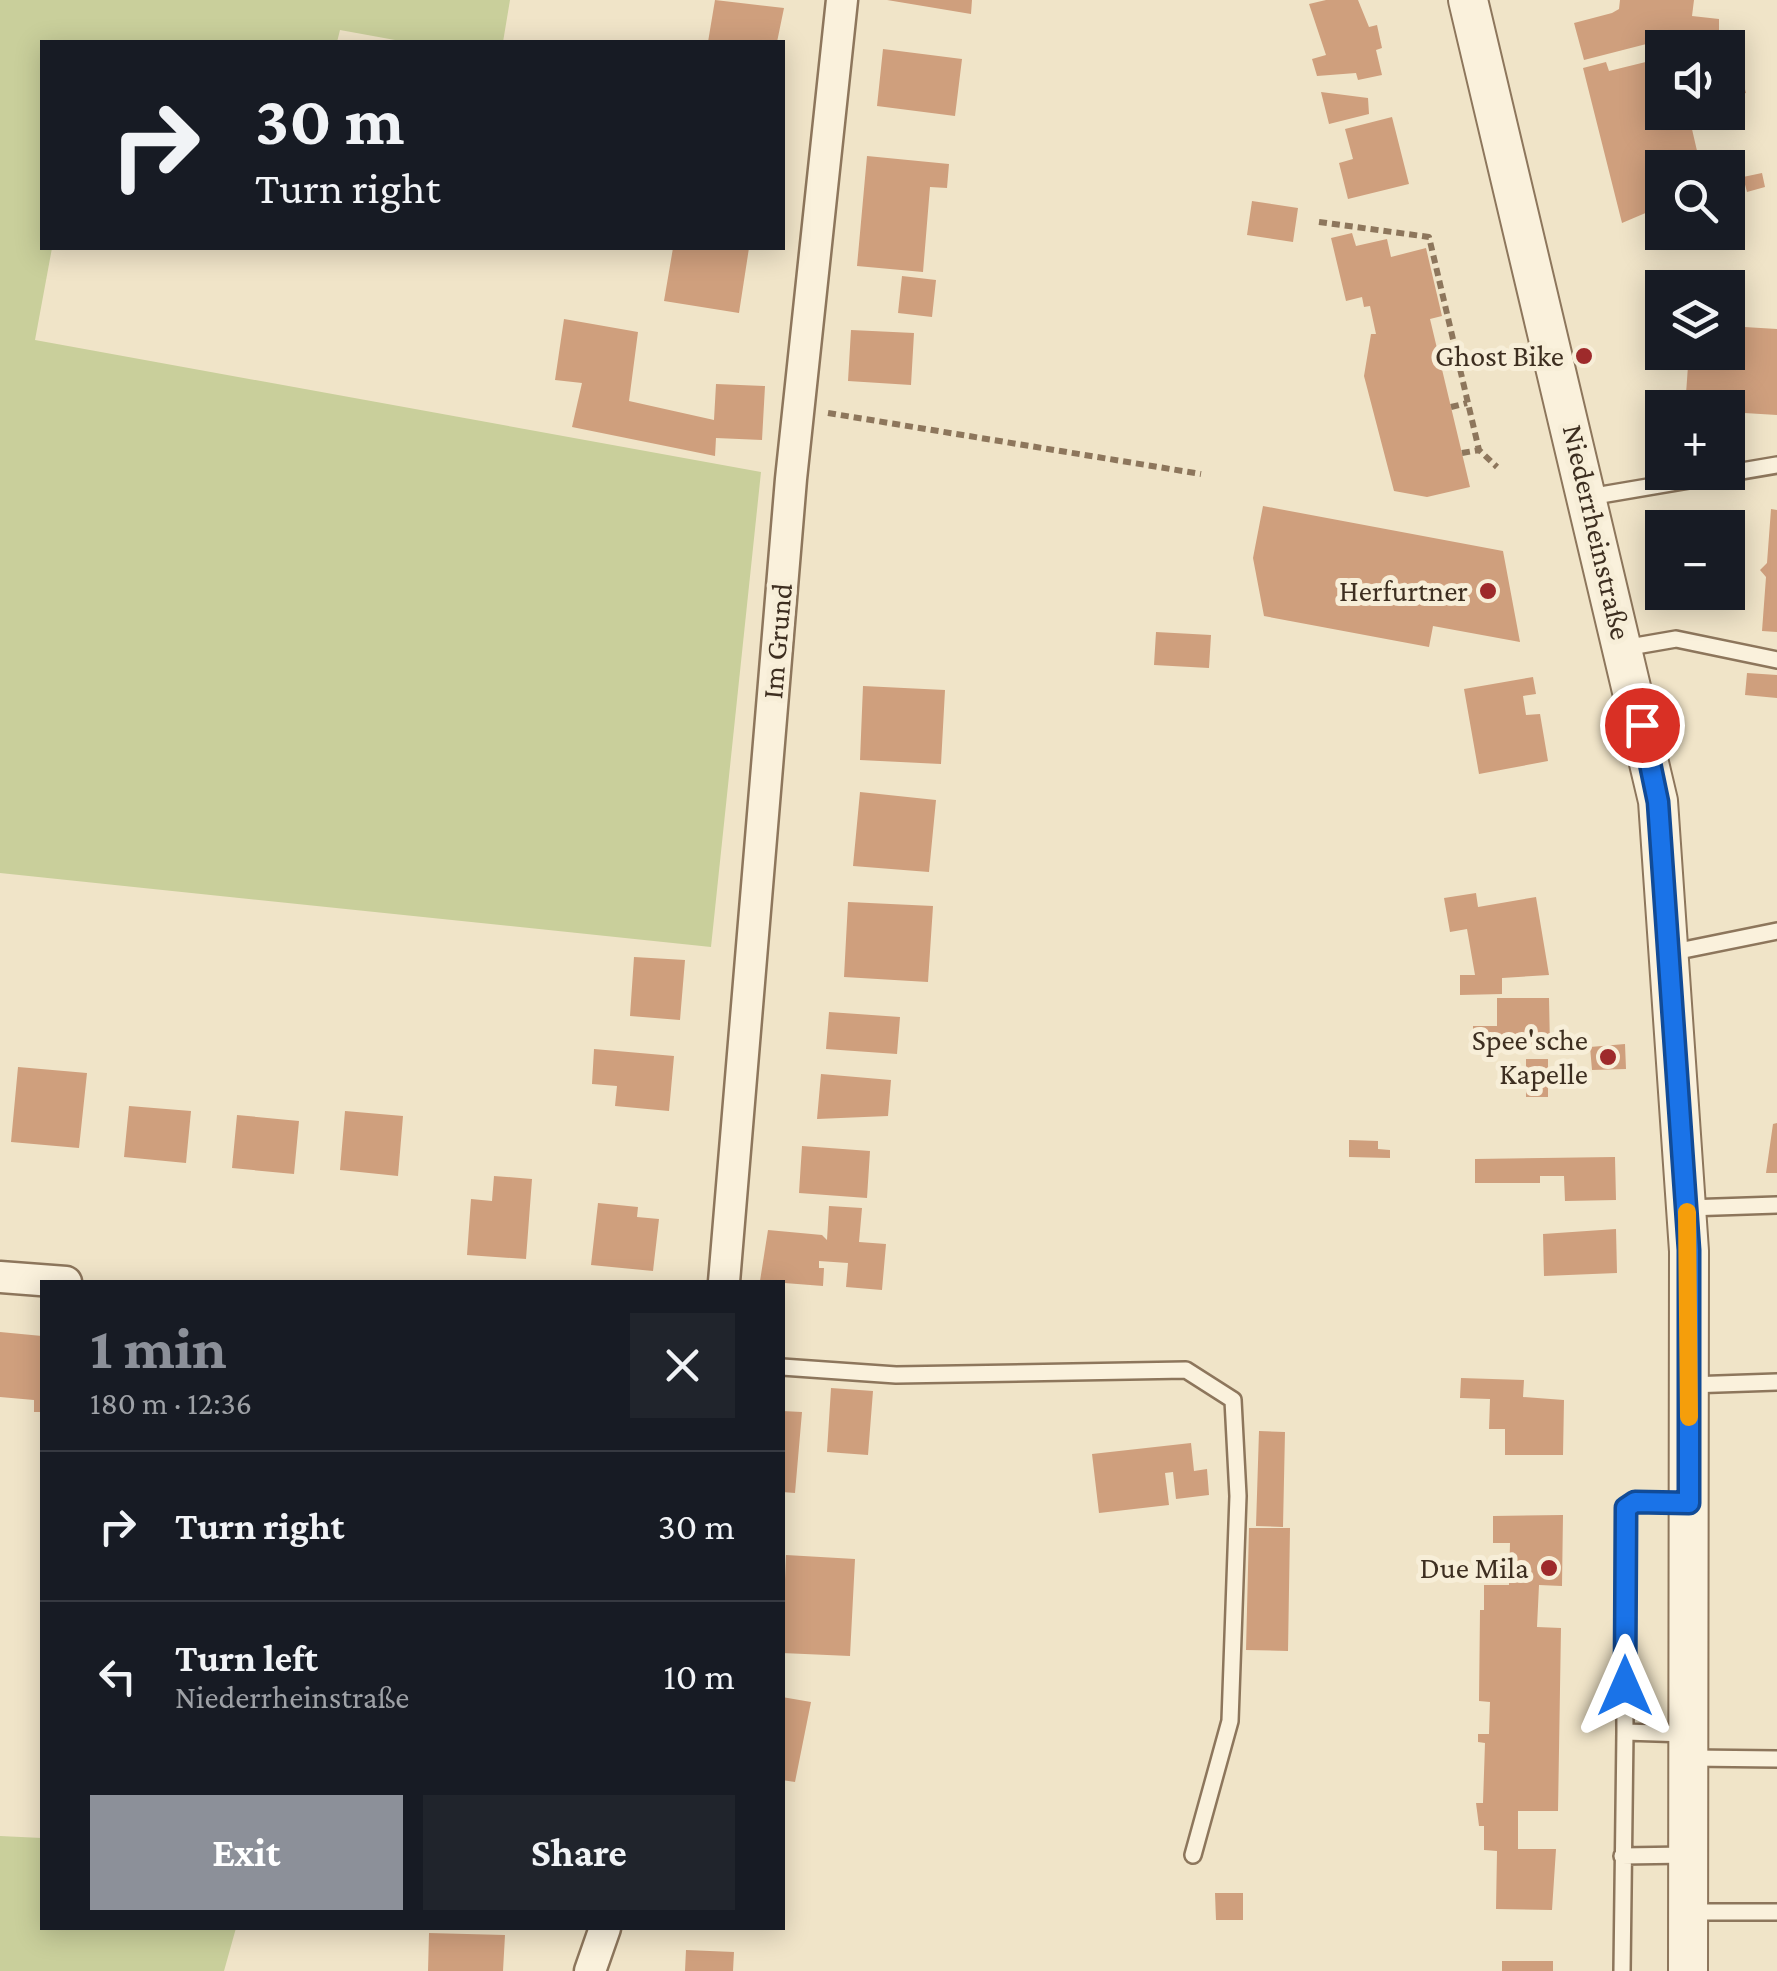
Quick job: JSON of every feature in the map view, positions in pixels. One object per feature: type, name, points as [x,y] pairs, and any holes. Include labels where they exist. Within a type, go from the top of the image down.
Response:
[{"type":"street","name":"Im Grund","points":[[724,1280],[798,408],[842,0]]},
{"type":"street","name":"Niederrheinstraße","points":[[1468,0],[1589,497],[1658,802],[1686,1208],[1688,1971]]},
{"type":"street","points":[[0,1277],[40,1280]]},
{"type":"street","points":[[590,1971],[603,1930]]},
{"type":"lane","points":[[1589,497],[1777,466]]},
{"type":"lane","points":[[1624,648],[1676,639],[1777,660]]},
{"type":"lane","points":[[1669,952],[1777,931]]},
{"type":"lane","points":[[1686,1208],[1777,1205]]},
{"type":"lane","points":[[785,1367],[896,1375],[1186,1370],[1232,1400],[1238,1496],[1230,1721],[1193,1856]]},
{"type":"lane","points":[[1689,1385],[1777,1382]]},
{"type":"lane","points":[[1622,1971],[1626,1508],[1635,1502],[1689,1503]]},
{"type":"lane","points":[[1625,1732],[1777,1759]]},
{"type":"lane","points":[[1622,1856],[1688,1854]]},
{"type":"lane","points":[[1688,1912],[1777,1912]]},
{"type":"path","points":[[1319,222],[1429,237],[1478,450],[1497,467]]},
{"type":"path","points":[[1441,366],[1458,362]]},
{"type":"path","points":[[1451,407],[1467,403]]},
{"type":"path","points":[[798,408],[1200,474]]},
{"type":"path","points":[[1462,454],[1478,450]]},
{"type":"green space","points":[[0,0],[510,0],[503,40],[395,40],[340,30],[338,40],[40,40],[40,250],[52,250],[35,340],[761,472],[711,947],[0,873]]},
{"type":"green space","points":[[0,1836],[40,1838],[40,1930],[235,1930],[224,1971],[0,1971]]},
{"type":"building","points":[[715,0],[784,8],[777,40],[708,40]]},
{"type":"building","points":[[887,0],[972,0],[971,14]]},
{"type":"building","points":[[1358,0],[1369,27],[1377,25],[1382,48],[1376,50],[1382,75],[1358,80],[1356,73],[1317,76],[1312,59],[1326,55],[1309,4]]},
{"type":"building","points":[[1620,0],[1694,0],[1692,16],[1719,19],[1719,30],[1645,30],[1645,44],[1584,60],[1574,23],[1619,9]]},
{"type":"building","points":[[883,49],[962,59],[955,116],[877,106]]},
{"type":"building","points":[[1606,62],[1609,71],[1645,62],[1645,130],[1692,130],[1697,150],[1645,150],[1645,213],[1622,223],[1583,68]]},
{"type":"building","points":[[1321,92],[1368,98],[1369,114],[1329,124]]},
{"type":"building","points":[[1392,117],[1409,184],[1348,199],[1339,163],[1353,159],[1345,129]]},
{"type":"building","points":[[867,156],[949,164],[947,188],[930,187],[923,272],[857,266]]},
{"type":"building","points":[[1762,173],[1765,187],[1747,192],[1745,177]]},
{"type":"building","points":[[1252,201],[1298,208],[1293,242],[1247,235]]},
{"type":"building","points":[[1352,233],[1356,246],[1387,239],[1391,257],[1426,248],[1442,316],[1430,319],[1470,487],[1427,497],[1394,491],[1364,376],[1371,334],[1376,334],[1370,306],[1364,307],[1362,297],[1346,301],[1331,238]]},
{"type":"building","points":[[673,250],[749,250],[739,313],[664,301]]},
{"type":"building","points":[[902,276],[936,280],[932,317],[898,313]]},
{"type":"building","points":[[564,319],[638,332],[629,401],[714,420],[716,384],[765,386],[762,440],[716,438],[715,456],[572,427],[582,383],[555,380]]},
{"type":"building","points":[[1745,327],[1777,329],[1777,415],[1745,413],[1745,390],[1686,390],[1688,370],[1745,370]]},
{"type":"building","points":[[851,330],[914,333],[911,385],[848,381]]},
{"type":"building","points":[[1263,506],[1503,551],[1520,642],[1433,626],[1429,647],[1264,616],[1253,558]]},
{"type":"building","points":[[1771,509],[1777,510],[1777,632],[1762,631],[1766,577],[1760,570],[1767,563]]},
{"type":"building","points":[[1156,632],[1211,635],[1209,668],[1154,665]]},
{"type":"building","points":[[1747,673],[1777,675],[1777,698],[1745,695]]},
{"type":"building","points":[[1533,677],[1536,694],[1523,696],[1526,715],[1540,714],[1548,761],[1479,774],[1464,689]]},
{"type":"building","points":[[863,686],[945,690],[941,764],[860,760]]},
{"type":"building","points":[[860,792],[936,800],[929,872],[853,866]]},
{"type":"building","points":[[1476,893],[1478,907],[1536,897],[1549,975],[1502,978],[1502,994],[1460,995],[1460,975],[1475,975],[1467,929],[1450,932],[1444,898]]},
{"type":"building","points":[[848,902],[933,906],[928,982],[844,977]]},
{"type":"building","points":[[634,957],[685,960],[680,1020],[630,1016]]},
{"type":"building","points":[[1497,998],[1549,998],[1550,1047],[1473,1046],[1473,1026],[1497,1026]]},
{"type":"building","points":[[829,1012],[900,1017],[897,1054],[826,1049]]},
{"type":"building","name":"Spee'sche Kapelle","points":[[1625,1044],[1626,1069],[1592,1070],[1590,1047]]},
{"type":"building","points":[[594,1049],[674,1056],[669,1111],[615,1106],[617,1086],[592,1084]]},
{"type":"building","points":[[1526,1059],[1548,1059],[1548,1097],[1526,1097]]},
{"type":"building","points":[[18,1067],[87,1073],[79,1148],[11,1142]]},
{"type":"building","points":[[821,1074],[891,1080],[888,1116],[817,1119]]},
{"type":"building","points":[[129,1106],[191,1111],[186,1163],[124,1157]]},
{"type":"building","points":[[345,1111],[403,1116],[398,1176],[340,1170]]},
{"type":"building","points":[[237,1115],[299,1121],[294,1174],[232,1168]]},
{"type":"building","points":[[1777,1123],[1777,1173],[1766,1173],[1773,1124]]},
{"type":"building","points":[[1349,1140],[1378,1141],[1378,1149],[1390,1150],[1390,1158],[1349,1157]]},
{"type":"building","points":[[802,1146],[870,1151],[867,1198],[799,1193]]},
{"type":"building","points":[[1615,1157],[1616,1200],[1565,1201],[1564,1176],[1540,1176],[1540,1183],[1475,1183],[1475,1159]]},
{"type":"building","points":[[494,1176],[532,1179],[526,1259],[467,1255],[471,1199],[492,1201]]},
{"type":"building","points":[[598,1203],[638,1207],[637,1217],[659,1219],[653,1271],[591,1265]]},
{"type":"building","points":[[829,1206],[862,1208],[859,1242],[886,1244],[882,1290],[846,1287],[848,1263],[819,1261],[819,1268],[824,1268],[823,1286],[760,1280],[768,1230],[822,1235],[827,1240]]},
{"type":"building","points":[[1616,1229],[1617,1273],[1544,1276],[1543,1234]]},
{"type":"building","points":[[0,1332],[40,1336],[40,1412],[34,1412],[34,1400],[0,1397]]},
{"type":"building","points":[[1461,1378],[1524,1380],[1523,1397],[1564,1400],[1563,1455],[1505,1455],[1505,1429],[1489,1429],[1490,1399],[1460,1398]]},
{"type":"building","points":[[831,1388],[873,1391],[868,1455],[827,1452]]},
{"type":"building","points":[[785,1411],[802,1412],[795,1493],[785,1492]]},
{"type":"building","points":[[1259,1431],[1285,1432],[1283,1527],[1256,1526]]},
{"type":"building","points":[[1191,1443],[1194,1471],[1207,1469],[1209,1495],[1176,1499],[1173,1472],[1165,1473],[1169,1505],[1099,1513],[1092,1454]]},
{"type":"building","points":[[1563,1515],[1562,1586],[1539,1585],[1537,1627],[1561,1628],[1558,1811],[1518,1811],[1518,1849],[1556,1849],[1552,1910],[1496,1909],[1497,1851],[1484,1850],[1484,1826],[1479,1826],[1476,1803],[1483,1803],[1485,1743],[1478,1742],[1478,1734],[1489,1734],[1490,1702],[1479,1701],[1480,1610],[1484,1610],[1484,1585],[1509,1585],[1510,1543],[1493,1543],[1493,1516]]},
{"type":"building","points":[[1249,1528],[1290,1528],[1288,1651],[1246,1650]]},
{"type":"building","points":[[786,1555],[855,1559],[850,1656],[785,1653]]},
{"type":"building","points":[[785,1698],[811,1702],[795,1782],[785,1780]]},
{"type":"building","points":[[1215,1893],[1243,1893],[1243,1920],[1216,1920]]},
{"type":"building","points":[[429,1933],[505,1935],[503,1971],[428,1971]]},
{"type":"building","points":[[686,1950],[734,1952],[733,1971],[685,1971]]},
{"type":"building","points":[[1502,1961],[1553,1961],[1553,1971],[1502,1971]]},
{"type":"slow traffic","points":[[1687,1212],[1689,1417]]},
{"type":"place","name":"Ghost Bike","points":[[1584,356]]},
{"type":"place","name":"Herfurtner","points":[[1488,591]]},
{"type":"place","name":"Spee'sche Kapelle","points":[[1608,1057]]},
{"type":"place","name":"Due Mila","points":[[1549,1568]]},
{"type":"route","points":[[1625,1686],[1626,1508],[1635,1502],[1689,1503],[1689,1250],[1658,802],[1642,725]]}]
